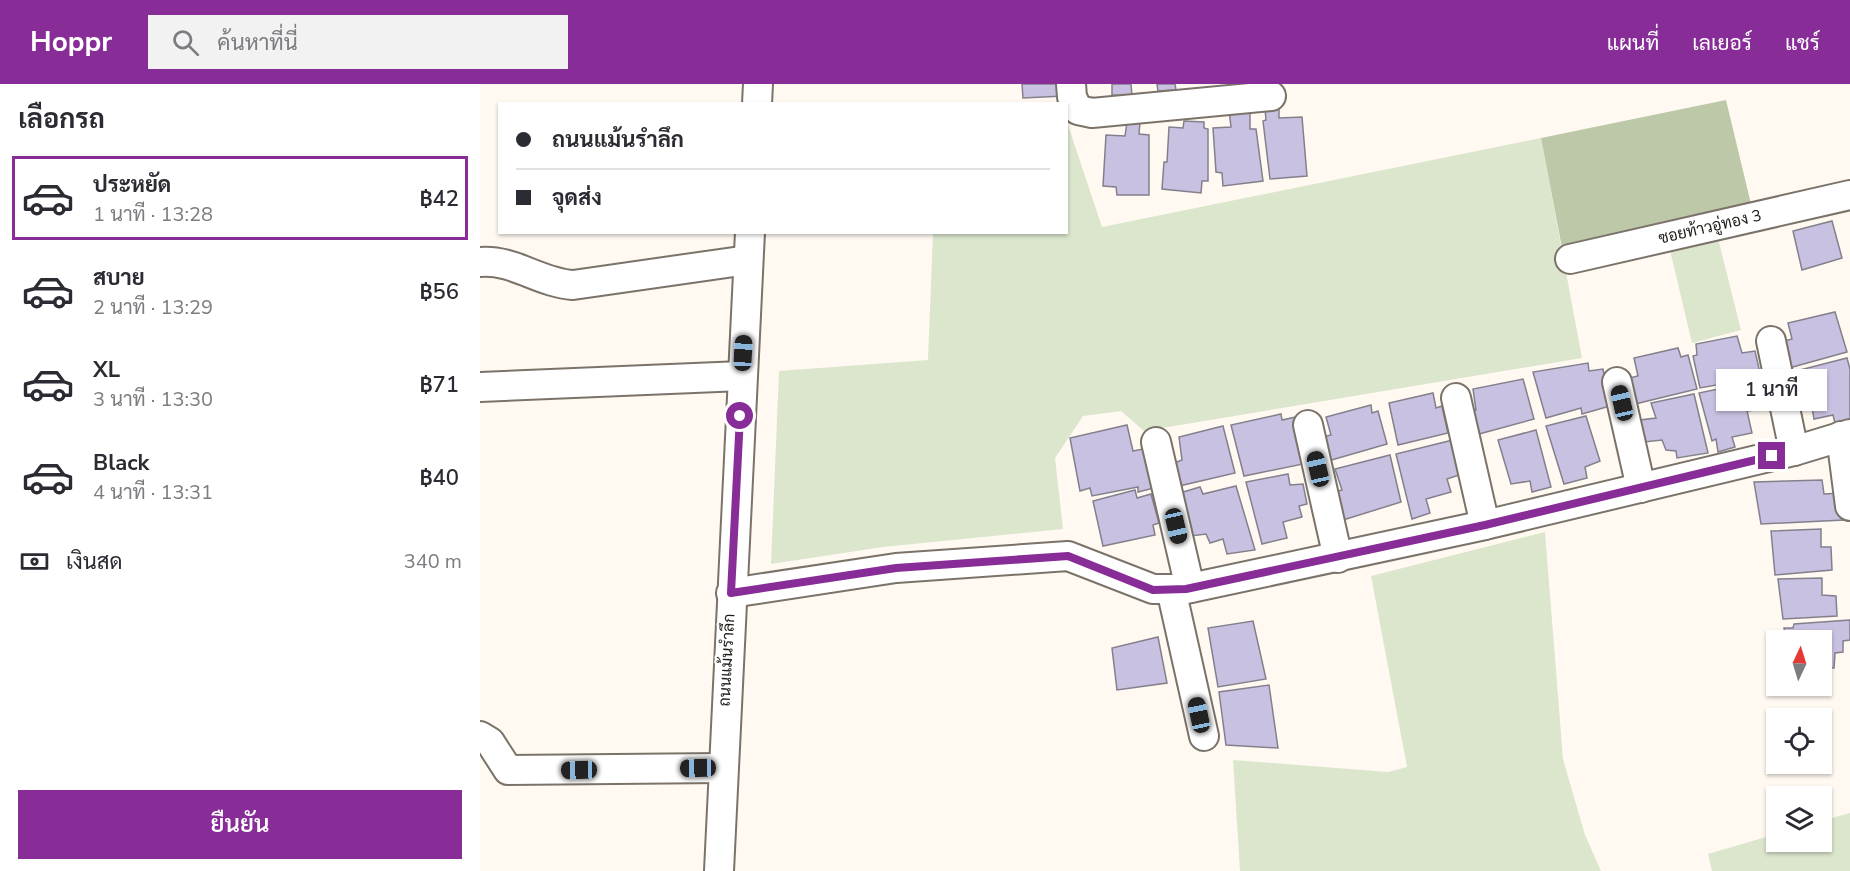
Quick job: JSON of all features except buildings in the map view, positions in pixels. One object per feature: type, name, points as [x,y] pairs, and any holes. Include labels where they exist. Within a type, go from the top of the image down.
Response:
[{"type":"street","points":[[757,102],[758,84]]},
{"type":"street","points":[[1071,84],[1071,97],[1078,110],[1092,113],[1271,96]]},
{"type":"street","name":"ซอยท้าวอู่ทอง 3","points":[[1570,259],[1850,195]]},
{"type":"street","points":[[480,262],[508,264],[545,280],[573,285],[749,246]]},
{"type":"street","name":"ถนนแม้นรำลึก","points":[[718,871],[749,246]]},
{"type":"street","points":[[1771,341],[1794,451]]},
{"type":"street","points":[[480,387],[742,376]]},
{"type":"street","points":[[1617,382],[1641,488]]},
{"type":"street","points":[[1456,398],[1485,525]]},
{"type":"street","points":[[1308,424],[1338,558]]},
{"type":"street","points":[[731,593],[896,568],[1068,556],[1153,590],[1180,589],[1338,558],[1485,525],[1794,451],[1846,435],[1850,506]]},
{"type":"street","points":[[1156,442],[1204,736]]},
{"type":"street","points":[[480,736],[490,742],[508,771],[722,768]]},
{"type":"green space","points":[[1726,100],[1751,204],[1562,248],[1541,138]]},
{"type":"green space","points":[[1068,125],[1102,227],[1541,138],[1582,358],[1144,431],[1121,411],[1083,416],[1055,458],[1063,529],[883,547],[771,564],[779,371],[928,360],[933,234],[1068,234]]},
{"type":"green space","points":[[1717,234],[1741,330],[1692,343],[1669,246]]},
{"type":"green space","points":[[1545,532],[1563,759],[1585,835],[1601,871],[1240,871],[1233,760],[1388,772],[1407,767],[1371,576]]},
{"type":"green space","points":[[1850,813],[1850,871],[1712,871],[1708,854],[1766,837],[1766,852],[1832,852],[1832,818]]},
{"type":"route","points":[[740,416],[731,593],[896,568],[1068,556],[1153,590],[1186,589],[1485,525],[1772,456]]}]
